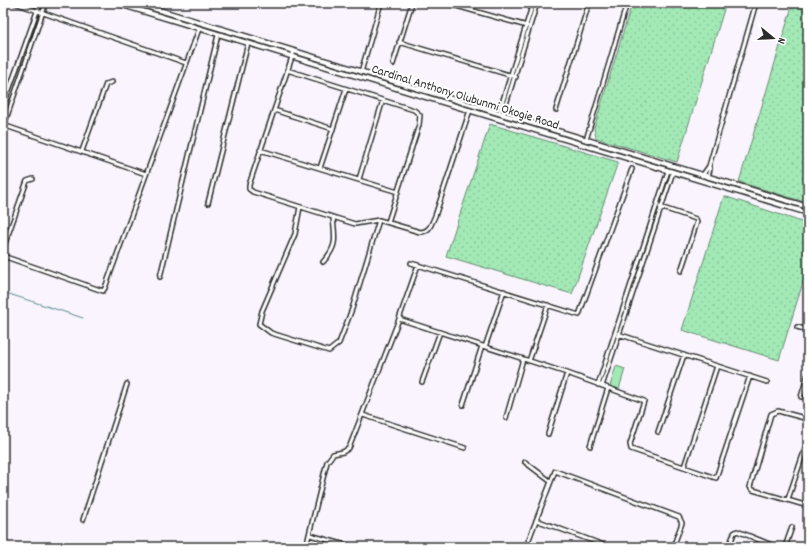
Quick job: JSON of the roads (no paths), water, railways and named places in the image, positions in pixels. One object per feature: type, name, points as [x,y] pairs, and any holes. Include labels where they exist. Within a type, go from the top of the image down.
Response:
[{"type":"street","points":[[15,3],[186,63]]},
{"type":"street","points":[[3,107],[40,3]]},
{"type":"street","points":[[46,3],[3,125],[146,174]]},
{"type":"street","name":"Cardinal Anthony Olubunmi Okogie Road","points":[[116,3],[808,213]]},
{"type":"street","name":"Cardinal Anthony Olubunmi Okogie Road","points":[[136,3],[808,207]]},
{"type":"street","points":[[361,72],[381,3]]},
{"type":"street","points":[[393,64],[412,3]]},
{"type":"street","points":[[446,3],[530,27]]},
{"type":"street","points":[[501,114],[525,26],[533,3]]},
{"type":"street","points":[[501,114],[516,76],[537,3]]},
{"type":"street","points":[[556,110],[589,3]]},
{"type":"street","points":[[586,140],[627,3]]},
{"type":"street","points":[[702,176],[709,166],[756,3]]},
{"type":"street","points":[[3,256],[103,291],[106,288],[199,29]]},
{"type":"street","points":[[160,277],[218,35]]},
{"type":"street","points":[[399,42],[516,76]]},
{"type":"street","points":[[208,203],[248,44]]},
{"type":"street","points":[[294,51],[260,150],[249,185],[249,190],[355,224],[379,220],[420,232],[428,230],[435,216],[470,110]]},
{"type":"street","points":[[287,70],[414,110],[420,115],[419,125],[388,222]]},
{"type":"street","points":[[82,151],[106,84],[112,82]]},
{"type":"street","points":[[320,168],[346,88]]},
{"type":"street","points":[[359,179],[383,100]]},
{"type":"street","points":[[274,110],[333,129]]},
{"type":"street","points":[[527,128],[529,122]]},
{"type":"street","points":[[260,150],[398,192]]},
{"type":"street","points":[[708,177],[710,169],[709,166]]},
{"type":"street","points":[[411,263],[580,315],[632,169]]},
{"type":"street","points":[[598,385],[656,206],[670,172]]},
{"type":"street","points":[[602,386],[661,208],[670,172]]},
{"type":"street","points":[[3,249],[27,181],[33,179]]},
{"type":"street","points":[[656,206],[696,219],[697,222],[681,271]]},
{"type":"street","points":[[300,207],[295,234],[262,311],[259,324],[271,333],[329,351],[339,343],[352,309],[379,220]]},
{"type":"street","points":[[323,262],[331,253],[336,239],[333,218]]},
{"type":"street","points":[[306,547],[327,462],[333,454],[343,452],[349,448],[363,415],[418,265]]},
{"type":"street","points":[[463,405],[504,291]]},
{"type":"street","points":[[528,361],[548,305]]},
{"type":"street","points":[[399,319],[567,373],[644,401],[630,444],[631,449],[716,478],[750,376]]},
{"type":"street","points":[[797,327],[808,330]]},
{"type":"street","points":[[422,382],[440,332]]},
{"type":"street","points":[[615,332],[684,356],[767,382]]},
{"type":"street","points":[[658,432],[684,356]]},
{"type":"street","points":[[506,418],[524,359]]},
{"type":"street","points":[[684,468],[717,366]]},
{"type":"street","points":[[548,434],[567,373]]},
{"type":"street","points":[[801,397],[808,374]]},
{"type":"street","points":[[83,520],[127,384]]},
{"type":"street","points":[[590,446],[608,388]]},
{"type":"street","points":[[808,419],[778,411],[771,414],[750,482],[750,487],[753,490],[808,506]]},
{"type":"street","points":[[363,415],[465,448]]},
{"type":"street","points":[[788,499],[808,440]]},
{"type":"street","points":[[525,462],[550,481]]},
{"type":"street","points":[[526,547],[555,471],[679,517],[682,520],[673,547]]},
{"type":"street","points":[[536,520],[609,547]]},
{"type":"street","points":[[784,547],[792,527]]},
{"type":"street","points":[[729,547],[734,533],[737,531],[777,547]]},
{"type":"street","points":[[310,534],[353,547]]},
{"type":"waterway","points":[[3,292],[83,318]]}]
